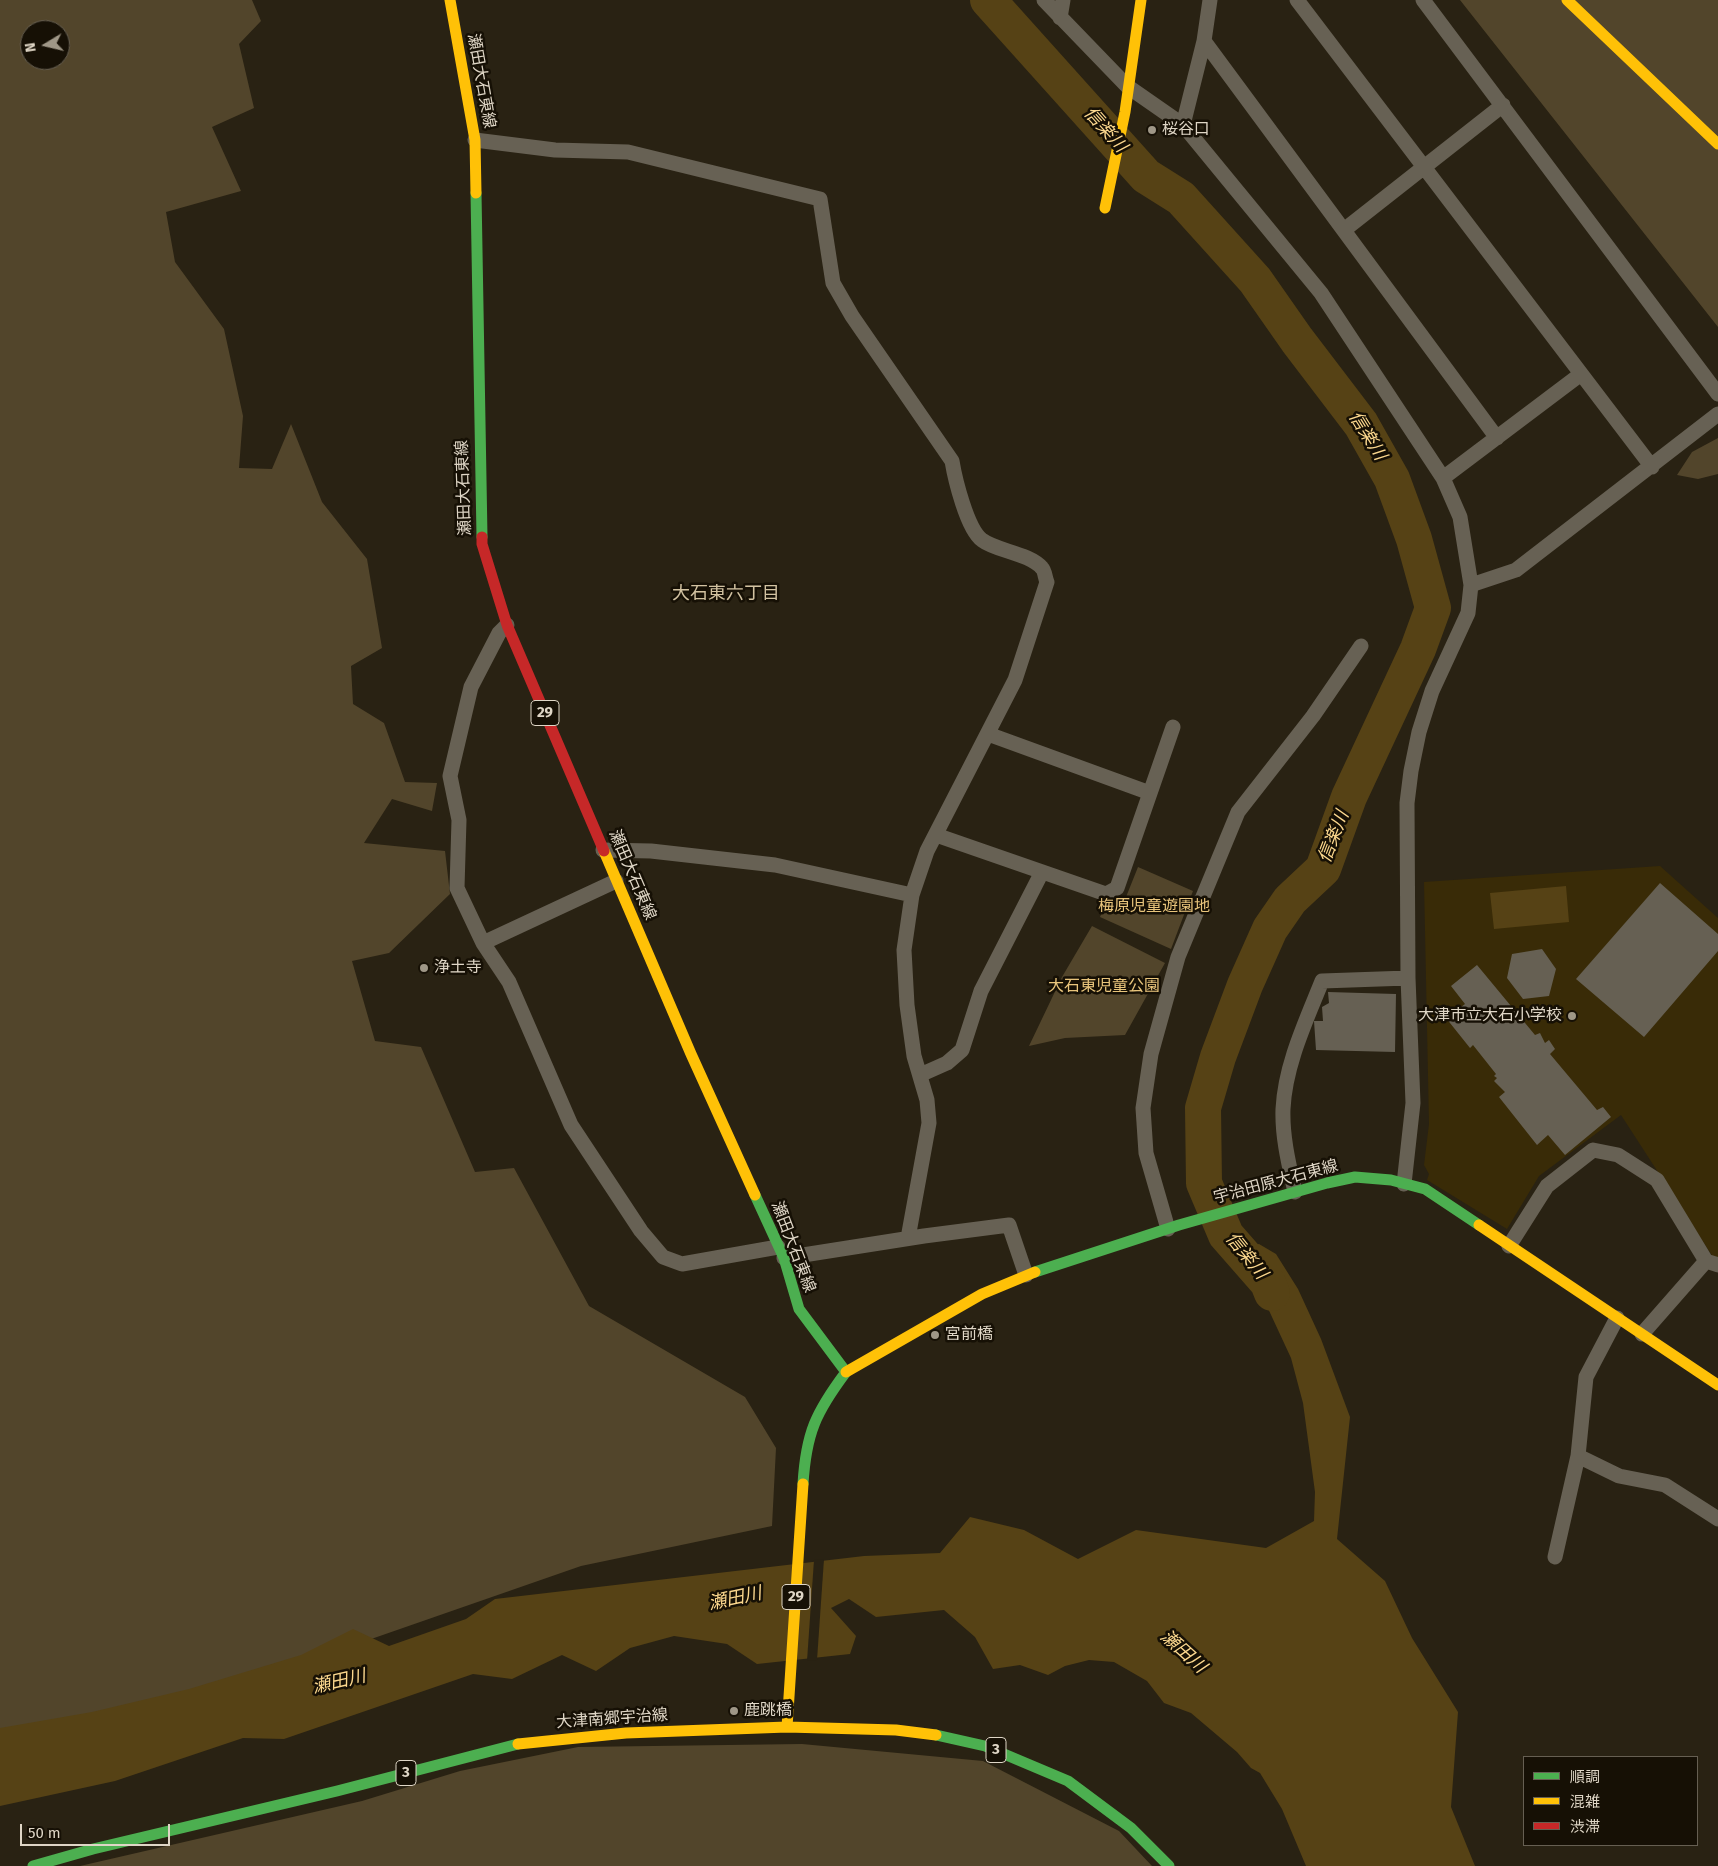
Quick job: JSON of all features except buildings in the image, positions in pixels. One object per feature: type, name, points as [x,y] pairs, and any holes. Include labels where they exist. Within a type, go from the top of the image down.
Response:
[{"type":"main road","name":"瀬田大石東線","points":[[450,0],[475,140],[482,544],[507,624],[691,1054],[781,1252],[799,1309],[846,1372]]},
{"type":"main road","points":[[1105,208],[1125,112],[1127,86],[1141,0]]},
{"type":"main road","points":[[1567,0],[1718,144]]},
{"type":"main road","name":"宇治田原大石東線","points":[[846,1372],[982,1294],[1026,1276],[1174,1227],[1280,1196],[1355,1178],[1391,1180],[1426,1189],[1718,1385]]},
{"type":"main road","name":"29","points":[[787,1727],[805,1455],[812,1427],[829,1395],[846,1372]]},
{"type":"main road","name":"大津南郷宇治線","points":[[33,1866],[93,1849],[337,1791],[515,1744],[626,1732],[787,1727],[896,1730],[940,1736],[986,1746],[1068,1781],[1131,1828],[1169,1866]]},
{"type":"street","points":[[1044,0],[1127,86],[1183,126],[1322,293],[1443,478],[1460,517],[1471,585],[1468,613],[1432,691],[1419,732],[1407,803],[1408,978],[1412,1104],[1404,1184]]},
{"type":"street","points":[[1060,18],[1063,0]]},
{"type":"street","points":[[1183,126],[1204,41],[1210,0]]},
{"type":"street","points":[[1297,0],[1652,467]]},
{"type":"street","points":[[1423,0],[1718,394]]},
{"type":"street","points":[[1204,41],[1497,438]]},
{"type":"street","points":[[1344,230],[1503,105]]},
{"type":"street","points":[[475,140],[556,150],[628,152],[820,199],[833,283],[852,316],[952,461],[955,481],[968,518],[981,540],[1031,560],[1043,568],[1047,582],[1015,680],[927,851],[912,895],[904,950],[907,1005],[914,1056],[927,1100],[930,1123],[908,1238]]},
{"type":"street","points":[[1443,478],[1581,374]]},
{"type":"street","points":[[1471,585],[1516,570],[1652,467],[1718,414]]},
{"type":"street","points":[[507,624],[499,633],[470,688],[450,776],[459,820],[457,888],[483,943],[509,982],[571,1125],[641,1231],[663,1257],[682,1264],[1009,1225],[1026,1276]]},
{"type":"street","points":[[1174,1227],[1146,1153],[1143,1108],[1151,1054],[1178,957],[1238,812],[1313,716],[1361,646]]},
{"type":"street","points":[[936,835],[1106,894],[1117,888],[1173,727]]},
{"type":"street","points":[[988,734],[1150,793]]},
{"type":"street","points":[[603,850],[651,851],[775,865],[912,895]]},
{"type":"street","points":[[920,1075],[947,1063],[962,1050],[982,991],[1042,872]]},
{"type":"street","points":[[483,943],[616,881]]},
{"type":"street","points":[[1295,1192],[1287,1158],[1283,1109],[1287,1080],[1300,1037],[1322,981],[1408,978]]},
{"type":"street","points":[[1509,1246],[1547,1186],[1593,1150],[1618,1155],[1657,1180],[1712,1263],[1642,1334]]},
{"type":"street","points":[[1555,1557],[1578,1456],[1586,1377],[1617,1318]]},
{"type":"street","points":[[1578,1456],[1619,1476],[1665,1485],[1716,1515]]},
{"type":"shaded area","name":"大津市立大石小学校","points":[[1660,866],[1718,918],[1718,1259],[1713,1257],[1621,1115],[1539,1176],[1507,1229],[1427,1180],[1429,1174],[1424,1165],[1429,1124],[1424,882]]},
{"type":"green space","points":[[0,0],[252,0],[261,21],[239,44],[254,108],[212,127],[241,191],[166,212],[175,262],[224,329],[243,416],[239,468],[272,469],[291,424],[322,502],[367,559],[382,648],[351,666],[353,704],[384,723],[405,782],[437,783],[432,811],[392,799],[364,843],[445,851],[450,894],[389,953],[352,961],[375,1041],[421,1047],[475,1172],[514,1168],[589,1306],[745,1397],[776,1448],[772,1526],[581,1566],[354,1645],[251,1690],[0,1735]]},
{"type":"green space","points":[[1460,0],[1718,0],[1718,327]]},
{"type":"green space","points":[[1718,438],[1718,474],[1698,479],[1677,475],[1692,452]]},
{"type":"green space","name":"梅原児童遊園地","points":[[1138,867],[1193,891],[1171,949],[1100,917],[1106,903],[1122,907]]},
{"type":"green space","name":"大石東児童公園","points":[[1092,926],[1165,963],[1125,1035],[1065,1038],[1029,1046],[1062,977]]},
{"type":"green space","points":[[802,1744],[983,1761],[1119,1831],[1152,1866],[80,1866],[362,1801],[460,1771],[578,1747]]},
{"type":"water","points":[[1566,886],[1569,922],[1494,929],[1490,893]]},
{"type":"water","name":"瀬田川","points":[[1259,1244],[1276,1254],[1298,1289],[1321,1339],[1350,1417],[1337,1539],[1385,1581],[1412,1638],[1458,1712],[1451,1807],[1475,1866],[1306,1866],[1282,1809],[1260,1773],[1251,1768],[1237,1752],[1191,1713],[1164,1703],[1147,1681],[1114,1662],[1089,1660],[1065,1666],[1048,1675],[1020,1665],[993,1669],[975,1637],[944,1610],[876,1617],[849,1599],[831,1608],[856,1636],[850,1654],[757,1664],[727,1644],[674,1636],[630,1648],[596,1671],[562,1655],[512,1679],[473,1674],[284,1739],[243,1738],[115,1781],[0,1806],[0,1728],[92,1712],[189,1689],[301,1655],[353,1629],[389,1646],[466,1619],[495,1599],[864,1556],[940,1553],[970,1517],[1024,1530],[1078,1559],[1136,1530],[1266,1548],[1314,1521],[1315,1492],[1303,1403],[1291,1358],[1240,1248]]},
{"type":"pier","points":[[824,1559],[817,1660],[807,1661],[814,1560]]},
{"type":"waterway","name":"信楽川","points":[[988,0],[1146,176],[1181,198],[1255,280],[1297,340],[1361,424],[1392,479],[1414,539],[1433,608],[1418,649],[1349,797],[1323,869],[1290,900],[1270,929],[1245,985],[1218,1057],[1203,1108],[1204,1183],[1226,1235],[1268,1283],[1272,1293]]},
{"type":"traffic: fast","points":[[476,193],[482,537]]},
{"type":"traffic: fast","points":[[1035,1272],[1179,1225],[1327,1183],[1355,1177],[1391,1180],[1425,1189],[1479,1225]]},
{"type":"traffic: fast","points":[[755,1195],[784,1258],[799,1309],[846,1372],[827,1399],[814,1424],[804,1466],[803,1484]]},
{"type":"traffic: fast","points":[[936,1735],[985,1746],[1068,1781],[1131,1828],[1169,1866]]},
{"type":"traffic: fast","points":[[33,1866],[93,1849],[337,1791],[518,1744]]},
{"type":"traffic: slow","points":[[450,0],[475,140],[476,193]]},
{"type":"traffic: slow","points":[[1105,208],[1125,112],[1141,0]]},
{"type":"traffic: slow","points":[[1567,0],[1718,144]]},
{"type":"traffic: slow","points":[[604,851],[691,1054],[755,1195]]},
{"type":"traffic: slow","points":[[1479,1225],[1718,1385]]},
{"type":"traffic: slow","points":[[846,1372],[982,1294],[1035,1272]]},
{"type":"traffic: slow","points":[[787,1727],[803,1484]]},
{"type":"traffic: slow","points":[[518,1744],[626,1733],[787,1727],[896,1730],[936,1735]]},
{"type":"traffic: jam","points":[[482,537],[482,544],[507,625],[604,851]]},
{"type":"place","name":"桜谷口","points":[[1152,130]]},
{"type":"place","name":"浄土寺","points":[[424,968]]},
{"type":"place","name":"大津市立大石小学校","points":[[1572,1016]]},
{"type":"place","name":"宮前橋","points":[[935,1335]]},
{"type":"place","name":"鹿跳橋","points":[[734,1711]]},
{"type":"district","name":"大石東六丁目","points":[[726,594]]}]
